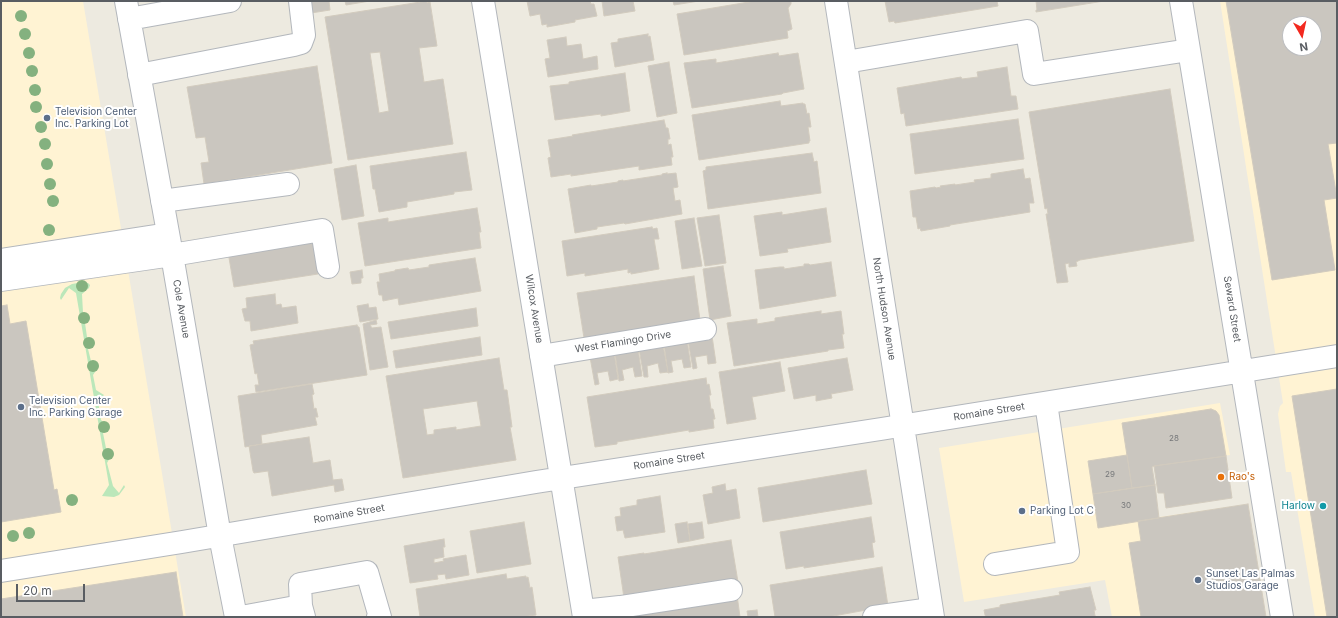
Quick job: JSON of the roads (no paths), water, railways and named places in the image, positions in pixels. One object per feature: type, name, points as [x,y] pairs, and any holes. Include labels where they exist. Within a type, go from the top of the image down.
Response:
[{"type":"street","points":[[127,10],[230,1]]},
{"type":"street","points":[[139,75],[301,43],[304,35],[300,1]]},
{"type":"street","name":"Wilcox Avenue","points":[[483,1],[584,614]]},
{"type":"street","name":"North Hudson Avenue","points":[[836,1],[932,613]]},
{"type":"street","name":"Seward Street","points":[[1181,1],[1282,617]]},
{"type":"street","name":"Cole Avenue","points":[[127,10],[170,244],[220,536],[236,617]]},
{"type":"street","points":[[846,62],[1027,31],[1034,74],[1189,50]]},
{"type":"street","points":[[162,201],[288,184]]},
{"type":"street","points":[[1,260],[322,230],[328,267]]},
{"type":"street","points":[[1,280],[170,244]]},
{"type":"street","name":"West Flamingo Drive","points":[[541,356],[705,329]]},
{"type":"street","name":"Romaine Street","points":[[1,571],[220,536],[561,478],[1046,403],[1337,356]]},
{"type":"street","points":[[995,564],[1068,552],[1046,403]]},
{"type":"street","points":[[241,617],[303,611],[300,584],[366,572],[380,617],[378,617]]},
{"type":"street","points":[[584,614],[731,590]]},
{"type":"street","points":[[874,617],[932,613]]},
{"type":"place","name":"Television Center Inc. Parking Lot","points":[[47,118]]},
{"type":"place","name":"Television Center Inc. Parking Garage","points":[[21,407]]},
{"type":"place","name":"Rao's","points":[[1221,477]]},
{"type":"place","name":"Harlow","points":[[1323,506]]},
{"type":"place","name":"Parking Lot C","points":[[1022,511]]},
{"type":"place","name":"Sunset Las Palmas Studios Garage","points":[[1198,580]]}]
